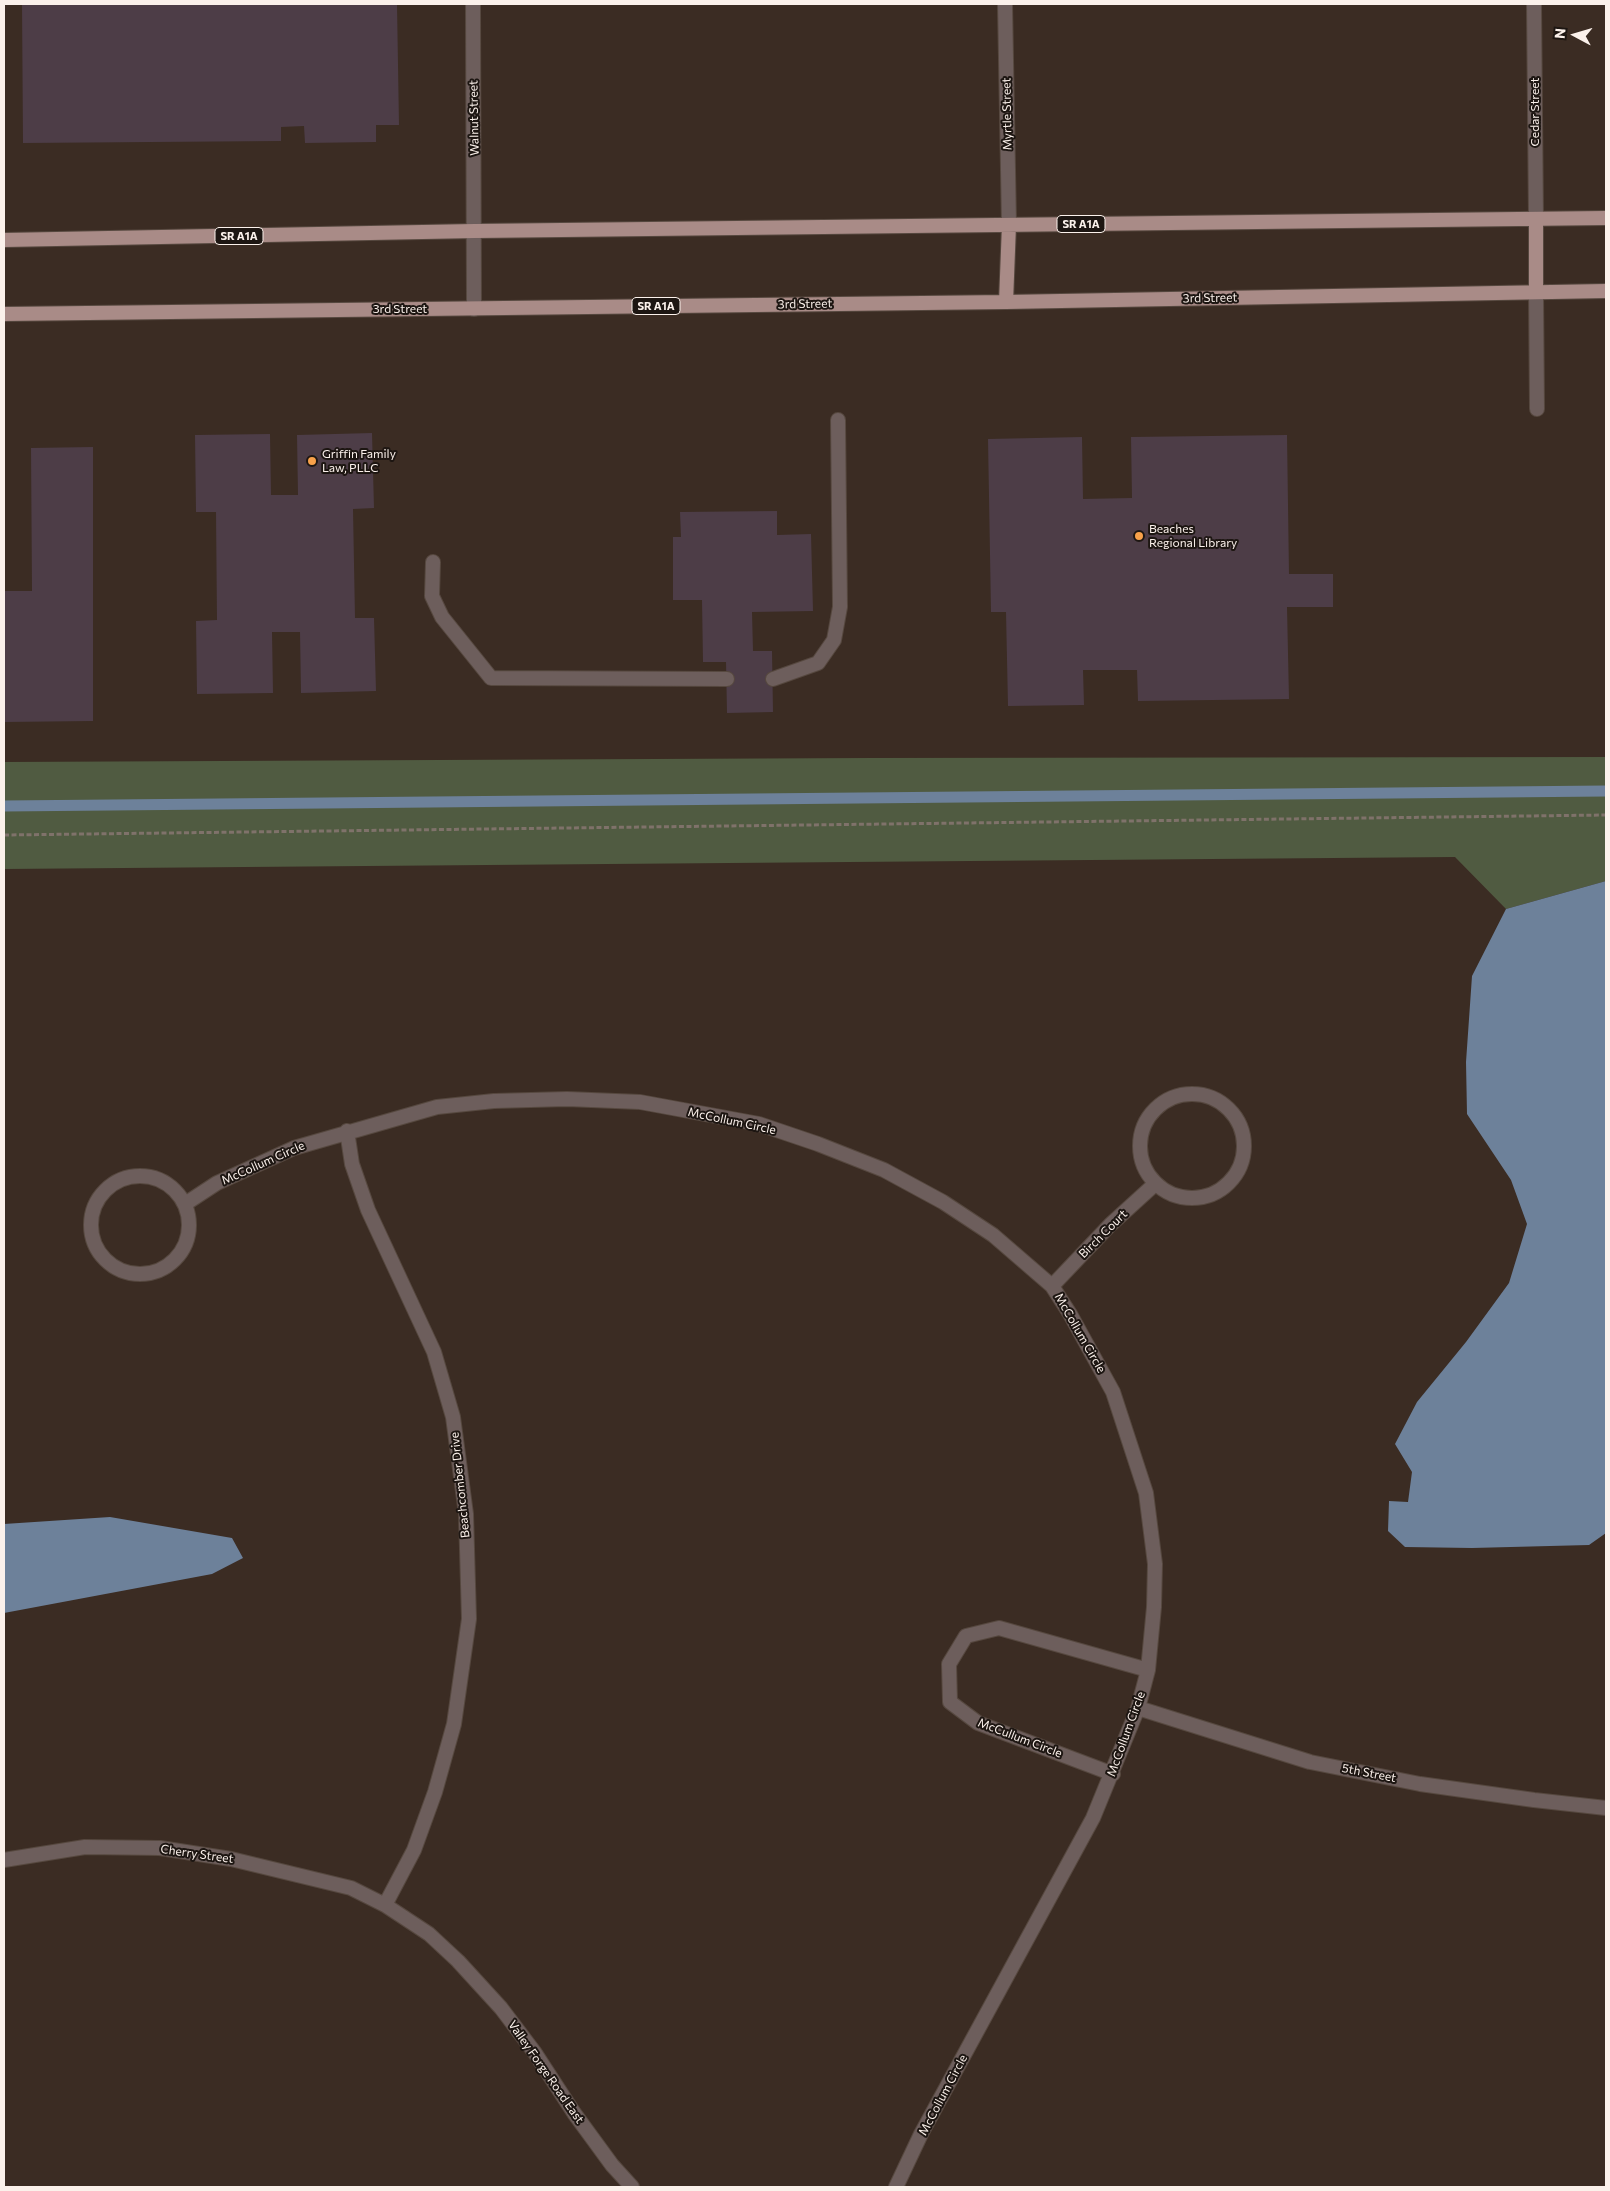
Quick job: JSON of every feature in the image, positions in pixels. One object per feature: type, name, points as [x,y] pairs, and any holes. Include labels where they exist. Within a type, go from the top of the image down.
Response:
[{"type":"main road","name":"SR A1A","points":[[4,240],[475,232],[1606,218]]},
{"type":"main road","points":[[1536,220],[1536,292]]},
{"type":"main road","points":[[1006,302],[1009,225]]},
{"type":"main road","name":"3rd Street","points":[[4,314],[1006,302],[1606,291]]},
{"type":"street","name":"Walnut Street","points":[[473,4],[474,309]]},
{"type":"street","name":"Myrtle Street","points":[[1005,4],[1009,225]]},
{"type":"street","name":"Cedar Street","points":[[1534,4],[1536,220]]},
{"type":"street","points":[[1536,292],[1537,408]]},
{"type":"street","points":[[773,679],[818,663],[834,640],[840,607],[838,420]]},
{"type":"street","points":[[433,562],[432,596],[442,617],[491,678],[727,679]]},
{"type":"street","points":[[1201,1094],[1211,1096],[1226,1106],[1240,1124],[1244,1138],[1244,1156],[1232,1180],[1215,1194],[1200,1198],[1182,1198],[1170,1194],[1155,1184],[1148,1175],[1141,1158],[1141,1133],[1154,1109],[1176,1096],[1201,1094]]},
{"type":"street","name":"McCollum Circle","points":[[185,1204],[217,1183],[294,1148],[347,1131],[437,1107],[494,1101],[566,1098],[640,1102],[759,1124],[818,1144],[884,1170],[918,1188],[993,1235],[1052,1286],[1070,1314],[1113,1392],[1146,1493],[1155,1564],[1154,1607],[1148,1670],[1138,1708],[1113,1774],[1093,1818],[921,2134],[896,2187]]},
{"type":"street","name":"Beachcomber Drive","points":[[347,1131],[352,1164],[368,1210],[434,1352],[453,1417],[466,1514],[469,1619],[454,1724],[435,1792],[414,1850],[385,1905]]},
{"type":"street","points":[[135,1175],[157,1178],[175,1189],[185,1204],[189,1215],[187,1241],[179,1256],[157,1272],[136,1274],[113,1266],[96,1246],[92,1233],[92,1216],[98,1198],[116,1182],[135,1175]]},
{"type":"street","name":"Birch Court","points":[[1052,1286],[1110,1225],[1155,1184]]},
{"type":"street","name":"McCullum Circle","points":[[1113,1774],[978,1724],[950,1702],[949,1664],[966,1636],[999,1628],[1148,1670]]},
{"type":"street","name":"5th Street","points":[[1138,1708],[1310,1762],[1420,1784],[1606,1808]]},
{"type":"street","name":"Cherry Street","points":[[4,1860],[85,1848],[160,1848],[231,1858],[351,1888],[385,1905]]},
{"type":"street","name":"Valley Forge Road East","points":[[385,1905],[429,1934],[501,2008],[535,2052],[579,2120],[612,2165],[632,2187]]},
{"type":"path","points":[[4,835],[1606,815]]},
{"type":"green space","points":[[1606,757],[1606,881],[1506,909],[1455,857],[4,869],[4,762]]},
{"type":"water","points":[[1606,881],[1606,1533],[1589,1545],[1472,1548],[1405,1547],[1388,1531],[1389,1501],[1408,1502],[1412,1472],[1395,1444],[1417,1402],[1466,1342],[1509,1283],[1527,1224],[1511,1180],[1467,1114],[1466,1062],[1472,976],[1506,909]]},
{"type":"water","points":[[110,1517],[232,1538],[243,1558],[212,1574],[4,1613],[4,1524]]},
{"type":"building","points":[[22,4],[397,4],[399,125],[376,125],[376,142],[305,143],[304,126],[281,127],[281,141],[23,143]]},
{"type":"building","points":[[372,433],[374,508],[353,509],[355,618],[374,618],[376,691],[301,693],[300,632],[272,632],[273,693],[197,694],[196,621],[217,620],[216,512],[196,512],[195,435],[270,434],[271,495],[298,495],[297,435]]},
{"type":"building","name":"Beaches Regional Library","points":[[1287,435],[1289,574],[1333,574],[1333,607],[1287,607],[1289,699],[1138,701],[1137,670],[1083,670],[1084,705],[1008,706],[1006,612],[991,612],[988,439],[1082,437],[1083,499],[1132,498],[1131,437]]},
{"type":"building","points":[[93,447],[93,721],[4,722],[4,591],[32,591],[31,448]]},
{"type":"building","points":[[777,511],[777,535],[811,534],[813,611],[752,612],[753,651],[772,651],[773,712],[727,713],[726,662],[703,662],[702,600],[673,600],[673,537],[681,537],[680,512]]},
{"type":"waterway","points":[[4,806],[1606,791]]},
{"type":"place","name":"Griffin Family Law, PLLC","points":[[312,461]]},
{"type":"place","name":"Beaches Regional Library","points":[[1139,536]]}]
